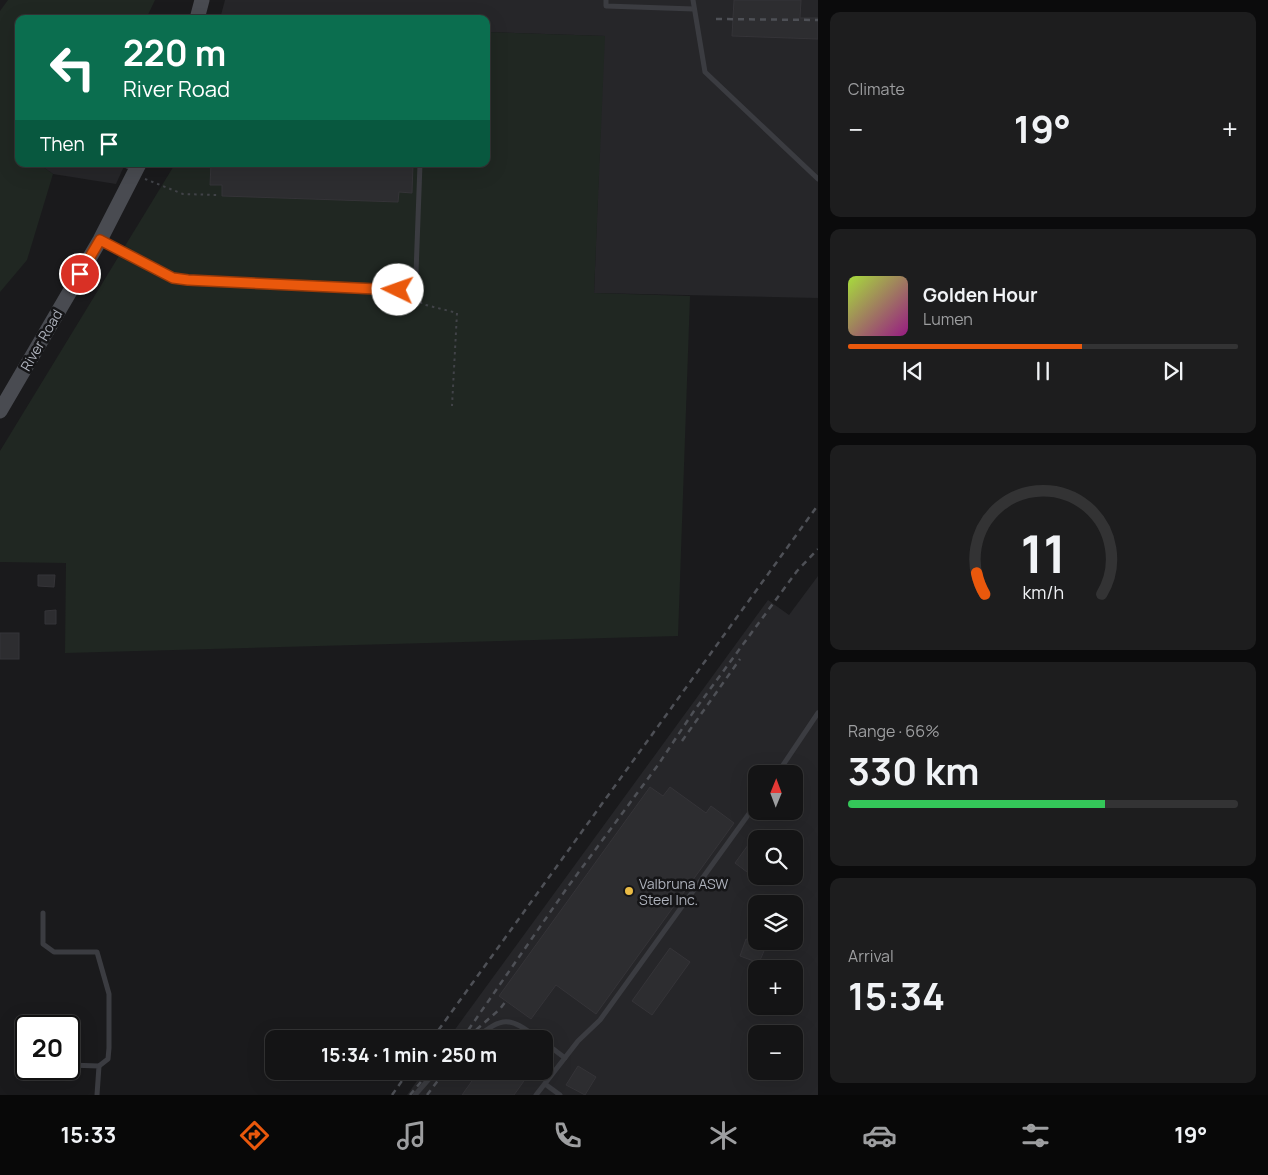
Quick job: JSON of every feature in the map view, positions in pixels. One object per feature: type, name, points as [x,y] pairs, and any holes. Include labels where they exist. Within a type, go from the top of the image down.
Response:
[{"type":"street","points":[[198,15],[202,0]]},
{"type":"street","name":"River Road","points":[[0,411],[100,240],[133,168]]},
{"type":"lane","points":[[606,0],[606,6],[694,9]]},
{"type":"lane","points":[[693,0],[705,72],[818,179]]},
{"type":"lane","points":[[100,240],[173,278],[398,290],[410,285],[414,281],[416,273],[420,167]]},
{"type":"lane","points":[[783,765],[818,713]]},
{"type":"lane","points":[[536,1095],[578,1040],[600,1020],[748,815]]},
{"type":"lane","points":[[43,913],[43,944],[54,952],[97,952],[109,994],[108,1059],[100,1066],[80,1065]]},
{"type":"lane","points":[[485,1030],[493,1024],[505,1021],[517,1024],[526,1030]]},
{"type":"lane","points":[[553,1049],[565,1058]]},
{"type":"lane","points":[[98,1095],[100,1066]]},
{"type":"lane","points":[[415,1095],[428,1080]]},
{"type":"lane","points":[[545,1084],[560,1095]]},
{"type":"path","points":[[133,168],[183,194],[217,195]]},
{"type":"path","points":[[395,267],[410,285],[422,304],[457,314],[452,406]]},
{"type":"shaded area","points":[[8,0],[155,0],[148,15],[15,15],[15,167],[43,167],[53,174],[27,260],[0,292],[0,11]]},
{"type":"shaded area","points":[[225,0],[818,0],[818,298],[594,293],[604,36],[490,32],[490,15],[221,15]]},
{"type":"shaded area","points":[[490,32],[605,36],[594,293],[690,296],[678,636],[65,653],[66,563],[0,562],[0,451],[173,167],[490,167]]},
{"type":"shaded area","points":[[43,167],[124,167],[116,184],[53,174]]},
{"type":"shaded area","points":[[818,576],[818,1095],[407,1095],[418,1080],[553,1080],[553,1030],[455,1030],[768,600],[789,615]]},
{"type":"building","points":[[734,0],[801,0],[800,18],[818,18],[818,39],[732,36]]},
{"type":"building","points":[[211,167],[413,167],[412,193],[399,192],[398,202],[222,196],[222,185],[210,185]]},
{"type":"building","points":[[38,575],[55,575],[54,587],[38,586]]},
{"type":"building","points":[[56,610],[56,624],[45,624],[45,611]]},
{"type":"building","points":[[0,633],[19,633],[19,659],[0,659]]},
{"type":"building","name":"Valbruna ASW Steel Inc.","points":[[650,787],[663,796],[670,787],[706,813],[711,806],[734,823],[596,1014],[556,985],[531,1019],[499,996]]},
{"type":"building","points":[[748,845],[747,872],[735,863]]},
{"type":"building","points":[[746,939],[748,940],[748,950],[764,950],[760,960],[751,960],[740,956]]},
{"type":"building","points":[[670,948],[690,962],[652,1015],[632,1001]]},
{"type":"building","points":[[578,1066],[596,1077],[585,1095],[566,1085]]},
{"type":"building","points":[[473,1080],[525,1080],[514,1095],[462,1095]]},
{"type":"railway","points":[[716,19],[818,20]]},
{"type":"railway","points":[[439,1030],[818,505]]},
{"type":"railway","points":[[468,1030],[567,888],[658,765],[694,711],[797,571],[818,549]]},
{"type":"railway","points":[[682,741],[740,659]]},
{"type":"railway","points":[[476,1030],[500,1009],[506,1001]]},
{"type":"railway","points":[[392,1095],[403,1080]]},
{"type":"railway","points":[[410,1095],[422,1080]]},
{"type":"railway","points":[[427,1095],[438,1080]]},
{"type":"place","name":"Valbruna ASW Steel Inc.","points":[[629,891]]},
{"type":"route","points":[[80,274],[100,240],[173,278],[398,290]]}]
